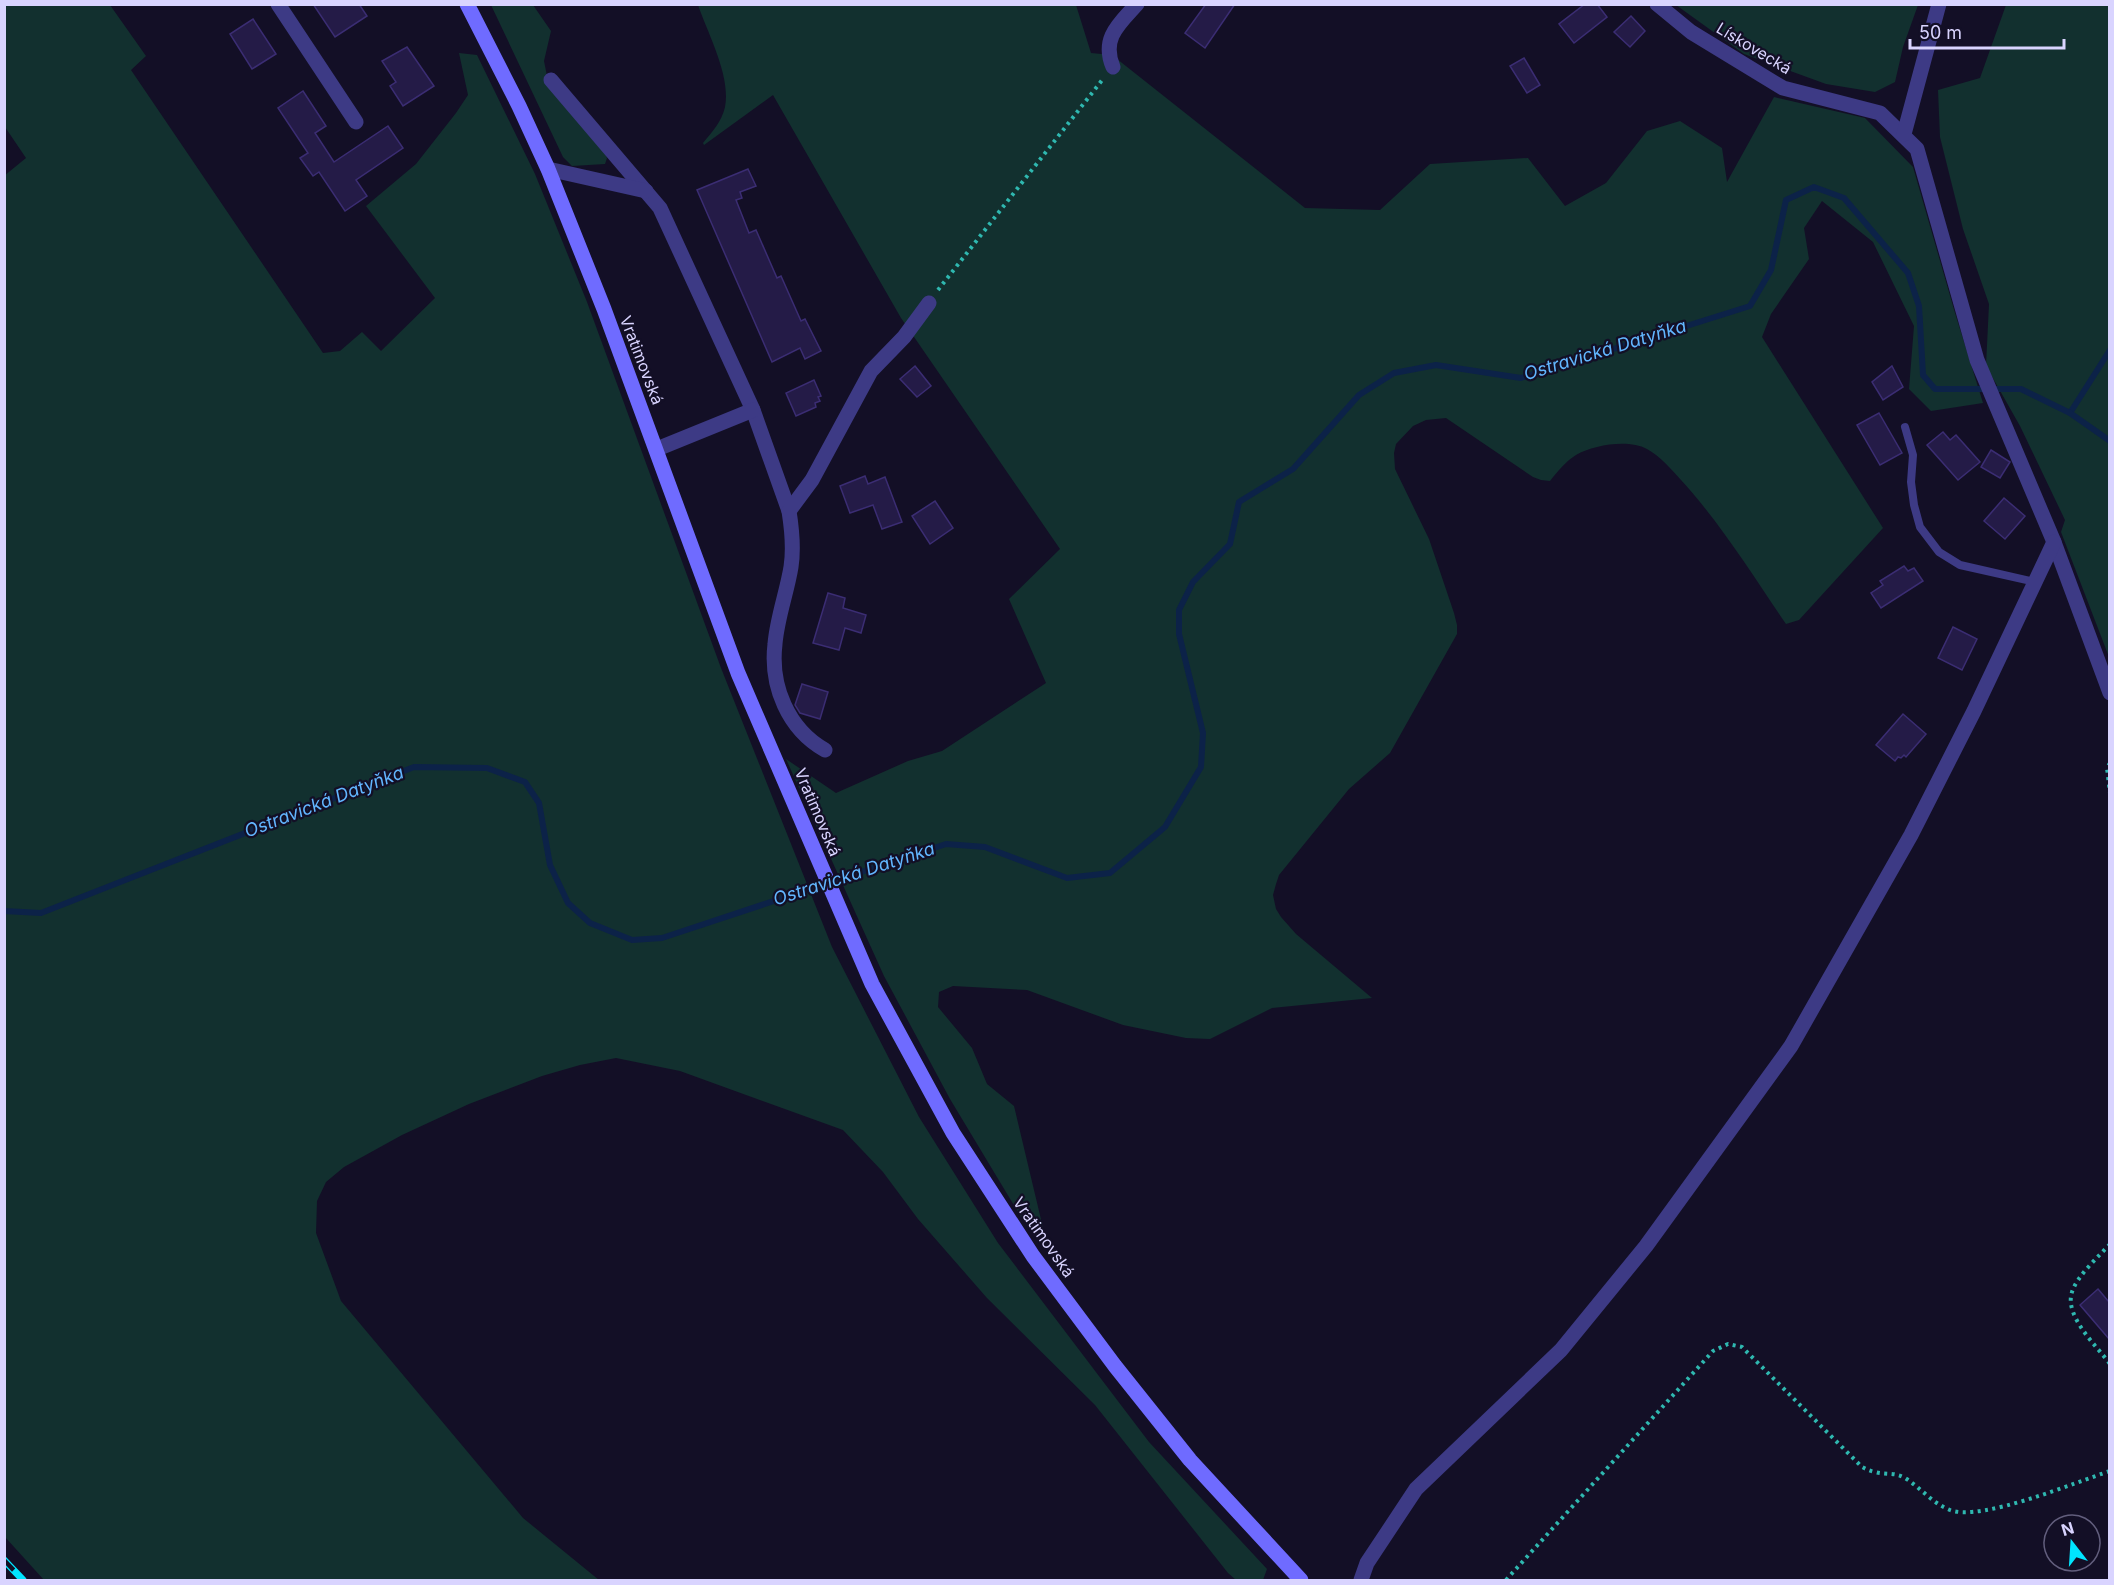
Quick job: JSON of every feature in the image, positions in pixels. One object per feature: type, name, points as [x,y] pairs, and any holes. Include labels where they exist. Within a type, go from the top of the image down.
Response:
[{"type":"main road","name":"Vratimovská","points":[[467,4],[548,169],[657,449],[738,673],[872,984],[953,1133],[1033,1256],[1115,1366],[1190,1460],[1301,1581]]},
{"type":"street","points":[[278,4],[356,122]]},
{"type":"street","points":[[1113,67],[1108,56],[1112,34],[1137,4]]},
{"type":"street","name":"Lískovecká","points":[[1657,4],[1691,32],[1783,88],[1880,113],[1917,149],[1977,360],[2054,542],[2109,693]]},
{"type":"street","points":[[1904,135],[1939,4]]},
{"type":"street","points":[[551,80],[660,208],[753,410],[789,511],[792,536],[791,565],[775,641],[773,662],[778,687],[793,723],[813,743],[825,750]]},
{"type":"street","points":[[548,169],[646,191]]},
{"type":"street","points":[[789,511],[812,480],[871,371],[903,337],[928,303]]},
{"type":"street","points":[[657,449],[753,410]]},
{"type":"street","points":[[1361,1581],[1367,1563],[1416,1489],[1561,1350],[1646,1246],[1791,1046],[1911,835],[1974,711],[2054,542]]},
{"type":"lane","points":[[1905,427],[1913,454],[1911,482],[1914,505],[1920,527],[1939,552],[1960,565],[2035,582]]},
{"type":"path","points":[[928,303],[1113,67]]},
{"type":"path","points":[[2109,763],[2107,768],[2109,793]]},
{"type":"path","points":[[2109,1244],[2077,1282],[2071,1293],[2073,1317],[2109,1364]]},
{"type":"path","points":[[1506,1581],[1713,1351],[1728,1344],[1742,1347],[1862,1467],[1876,1473],[1895,1473],[1907,1479],[1929,1498],[1952,1511],[1977,1512],[1999,1509],[2109,1471]]},
{"type":"green space","points":[[5,4],[110,5],[146,56],[131,70],[323,353],[340,351],[362,332],[381,351],[435,298],[366,206],[416,164],[456,113],[468,95],[459,53],[477,55],[535,174],[587,302],[721,668],[832,947],[919,1117],[998,1243],[1149,1442],[1267,1569],[1263,1580],[1236,1580],[1228,1573],[1095,1405],[987,1298],[918,1219],[883,1172],[843,1130],[680,1071],[616,1058],[542,1076],[469,1104],[402,1135],[344,1167],[326,1182],[317,1201],[316,1233],[341,1301],[523,1518],[599,1580],[44,1580],[5,1537],[4,176],[26,158],[5,127]]},
{"type":"green space","points":[[491,5],[533,5],[551,31],[544,61],[547,76],[603,148],[607,158],[605,164],[572,166],[563,157]]},
{"type":"green space","points":[[698,5],[1076,5],[1091,53],[1112,55],[1305,208],[1380,210],[1430,164],[1528,158],[1565,206],[1606,183],[1647,131],[1680,121],[1722,148],[1727,182],[1774,97],[1865,118],[1913,167],[1983,403],[1931,411],[1909,389],[1914,326],[1873,242],[1822,201],[1804,228],[1809,259],[1771,314],[1762,337],[1883,528],[1799,620],[1786,624],[1710,514],[1669,467],[1647,449],[1630,444],[1611,444],[1592,448],[1572,458],[1550,481],[1533,477],[1446,418],[1426,420],[1413,426],[1396,444],[1395,469],[1429,539],[1454,613],[1457,634],[1390,753],[1349,789],[1279,875],[1273,895],[1276,909],[1296,934],[1372,998],[1272,1008],[1210,1039],[1186,1038],[1123,1025],[1027,990],[953,986],[939,992],[938,1007],[972,1048],[987,1084],[1014,1106],[1044,1232],[1021,1217],[950,1099],[884,976],[786,759],[836,793],[908,761],[942,751],[1046,683],[1009,599],[1060,549],[901,318],[773,95],[704,145],[703,143],[722,117],[726,95],[722,69]]},
{"type":"green space","points":[[1676,5],[1918,5],[1903,47],[1895,82],[1875,92],[1826,84],[1744,54]]},
{"type":"green space","points":[[2006,5],[2109,5],[2109,657],[2061,532],[2065,520],[2020,426],[1986,366],[1989,304],[1963,229],[1940,137],[1938,90],[1980,78]]},
{"type":"building","points":[[313,4],[359,4],[367,16],[335,37]]},
{"type":"building","points":[[1206,4],[1235,4],[1205,48],[1185,33]]},
{"type":"building","points":[[1585,4],[1597,4],[1607,17],[1574,43],[1559,24]]},
{"type":"building","points":[[1631,16],[1645,31],[1630,47],[1614,32]]},
{"type":"building","points":[[253,19],[276,54],[252,69],[230,34]]},
{"type":"building","points":[[407,47],[434,86],[403,106],[390,86],[396,82],[382,61]]},
{"type":"building","points":[[1524,58],[1540,85],[1527,93],[1510,66]]},
{"type":"building","points":[[303,91],[326,126],[315,133],[334,162],[388,126],[403,148],[356,180],[367,196],[345,211],[319,172],[313,176],[300,158],[308,153],[278,108]]},
{"type":"building","points":[[748,169],[756,186],[740,192],[742,198],[736,200],[749,233],[756,230],[777,278],[781,276],[801,321],[805,319],[821,351],[805,359],[800,348],[772,362],[697,190]]},
{"type":"building","points":[[915,366],[931,386],[917,397],[900,379]]},
{"type":"building","points":[[1892,366],[1903,387],[1883,400],[1872,382]]},
{"type":"building","points":[[814,380],[821,396],[818,397],[820,401],[815,403],[816,407],[796,416],[786,393]]},
{"type":"building","points":[[1879,413],[1902,453],[1880,465],[1857,425]]},
{"type":"building","points":[[1943,432],[1950,440],[1956,435],[1980,462],[1958,480],[1927,445]]},
{"type":"building","points":[[1991,450],[2010,462],[2000,478],[1981,467]]},
{"type":"building","points":[[865,476],[868,484],[885,477],[902,522],[882,529],[873,505],[850,513],[840,486]]},
{"type":"building","points":[[2004,498],[2025,516],[2005,539],[1984,521]]},
{"type":"building","points":[[935,501],[953,528],[930,544],[912,516]]},
{"type":"building","points":[[1904,566],[1908,571],[1914,568],[1923,581],[1881,608],[1871,593],[1883,585],[1880,581]]},
{"type":"building","points":[[828,593],[845,598],[843,608],[866,615],[861,633],[845,628],[839,650],[813,643]]},
{"type":"building","points":[[1953,627],[1977,639],[1962,670],[1938,658]]},
{"type":"building","points":[[802,684],[828,692],[820,719],[800,713],[795,705]]},
{"type":"building","points":[[1903,714],[1926,734],[1906,757],[1904,755],[1901,758],[1898,757],[1895,761],[1876,745]]},
{"type":"building","points":[[2098,1289],[2109,1302],[2109,1339],[2080,1305]]},
{"type":"waterway","name":"Ostravická Datyňka","points":[[4,911],[41,913],[414,767],[487,768],[525,782],[539,803],[550,865],[568,903],[590,923],[632,940],[662,938],[946,844],[985,847],[1067,878],[1110,873],[1165,827],[1201,767],[1203,733],[1179,634],[1179,610],[1193,582],[1230,544],[1239,502],[1293,469],[1359,395],[1394,373],[1436,365],[1521,378],[1750,306],[1771,270],[1786,200],[1814,187],[1844,198],[1908,273],[1919,306],[1923,375],[1935,389],[2021,389],[2070,413],[2110,441]]},
{"type":"waterway","points":[[2070,413],[2110,350]]},
{"type":"railway","points":[[4,1560],[23,1580]]}]
